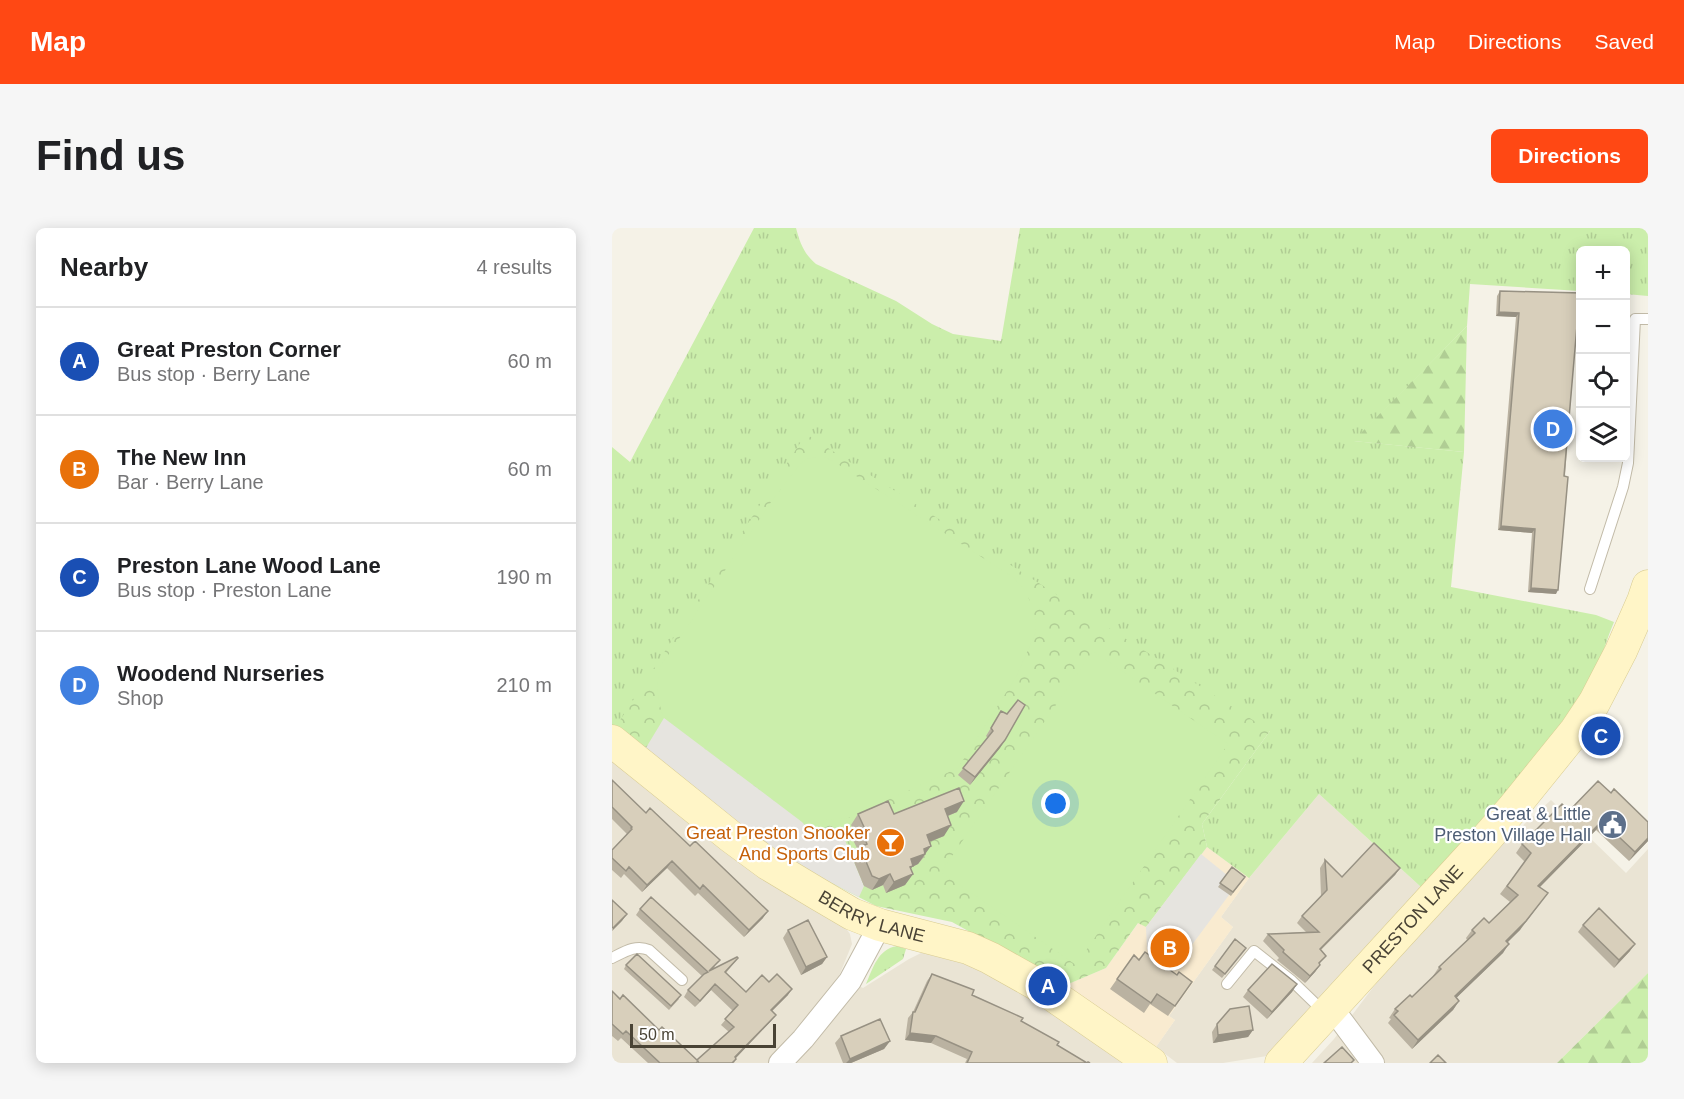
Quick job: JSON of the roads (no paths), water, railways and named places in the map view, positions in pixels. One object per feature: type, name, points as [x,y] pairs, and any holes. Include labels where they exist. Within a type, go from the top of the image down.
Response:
[{"type":"street","name":"PRESTON LANE","points":[[1281,1063],[1485,840],[1576,730],[1594,703],[1621,651],[1648,586]]},
{"type":"street","name":"BERRY LANE","points":[[612,741],[768,864],[852,914],[880,925],[968,948],[990,958],[1038,986],[1151,1063]]},
{"type":"street","points":[[780,1063],[828,1011],[850,981],[880,925]]},
{"type":"street","points":[[1330,1011],[1372,1063]]},
{"type":"lane","points":[[1590,589],[1626,471],[1635,319],[1648,319]]},
{"type":"lane","points":[[612,958],[634,948],[644,947],[682,980]]},
{"type":"lane","points":[[1227,984],[1254,951],[1330,1011]]},
{"type":"place","name":"Woodend Nurseries","points":[[1553,429]]},
{"type":"place","name":"Preston Lane Wood Lane","points":[[1601,736]]},
{"type":"place","name":"Great & Little Preston Village Hall","points":[[1612,824]]},
{"type":"place","name":"Great Preston Snooker And Sports Club","points":[[891,843]]},
{"type":"place","name":"The New Inn","points":[[1170,948]]},
{"type":"place","name":"Great Preston Corner","points":[[1048,986]]}]
